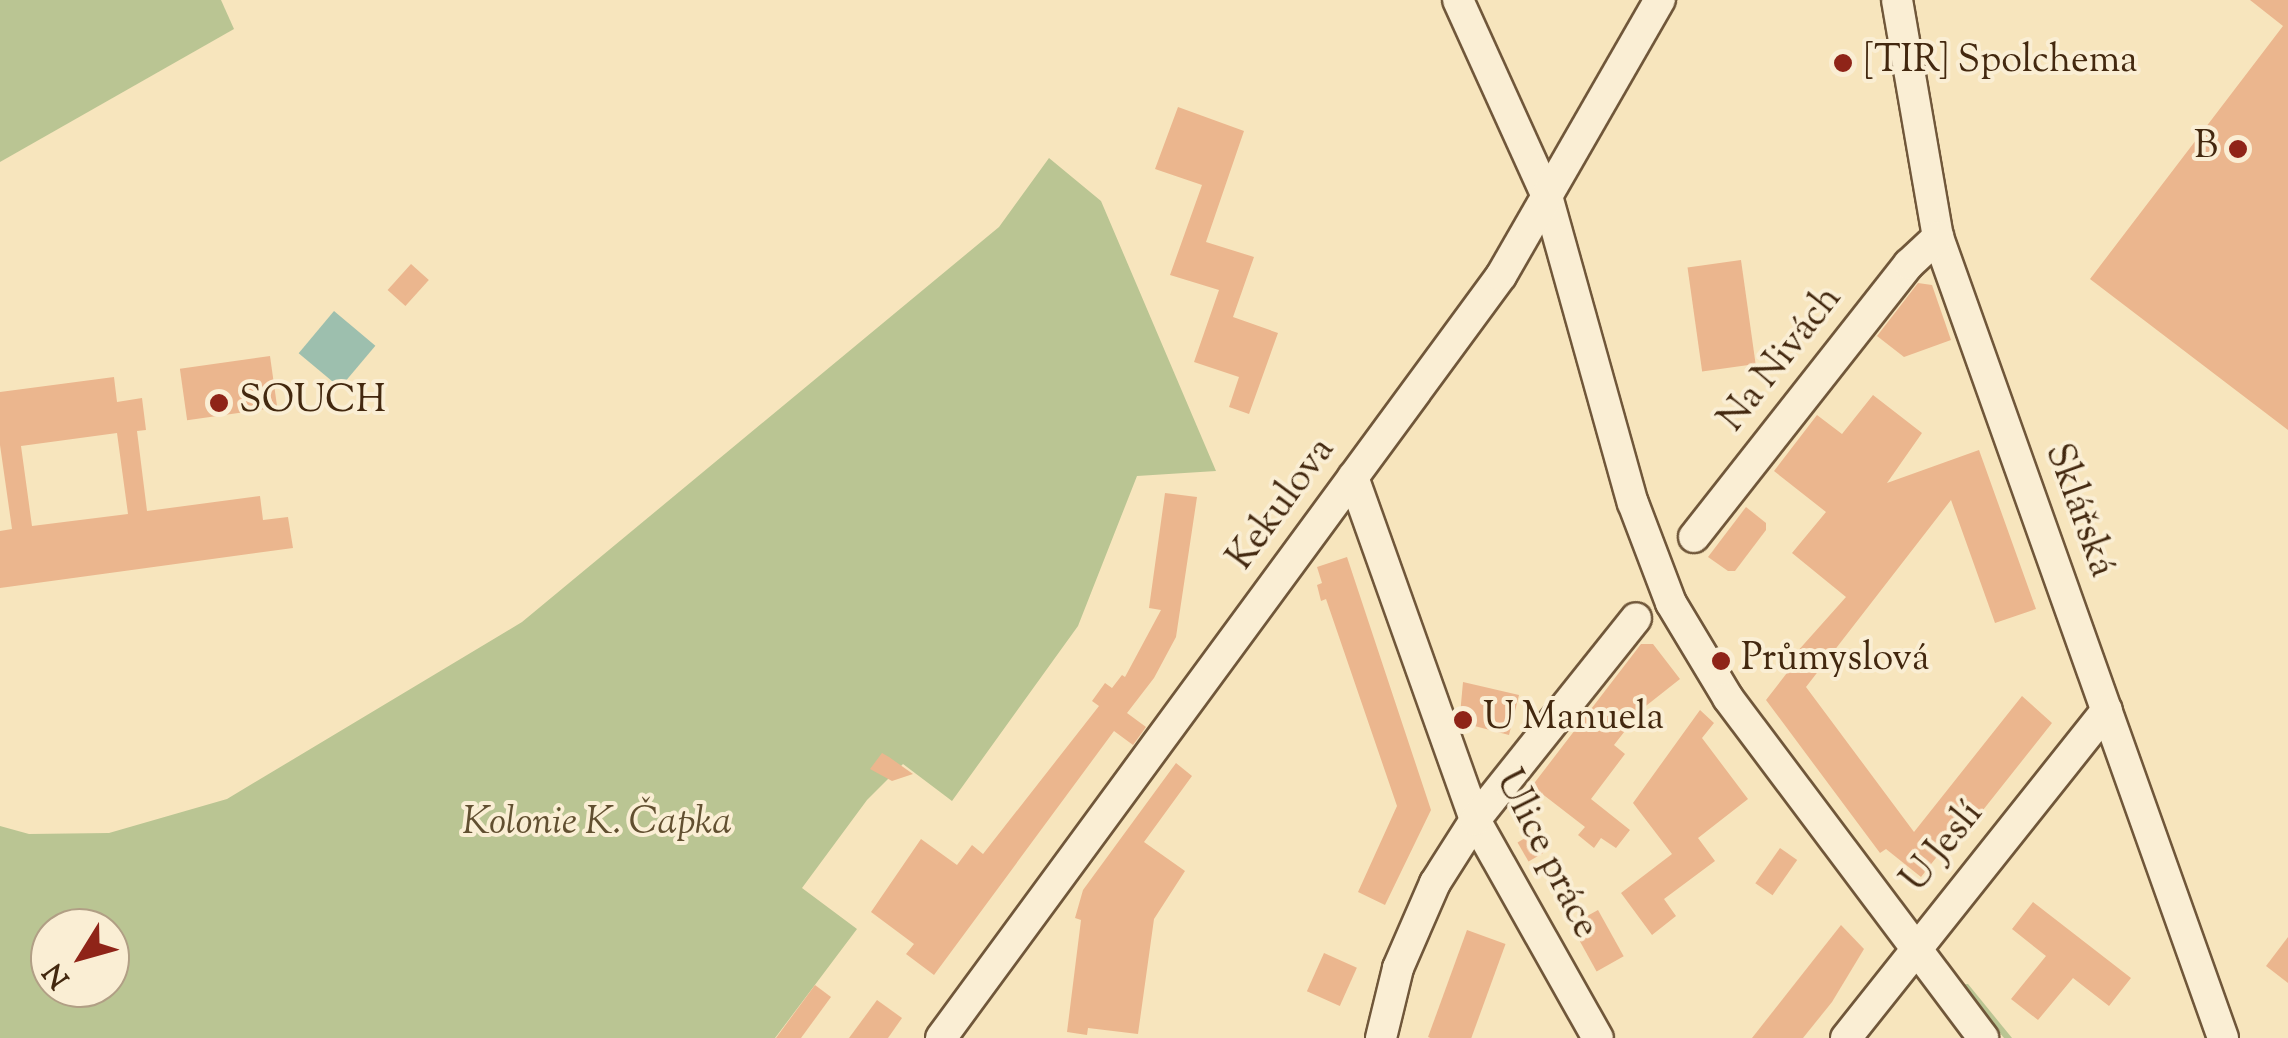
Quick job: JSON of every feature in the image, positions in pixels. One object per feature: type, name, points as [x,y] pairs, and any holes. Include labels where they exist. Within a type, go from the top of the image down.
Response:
[{"type":"street","points":[[1458,0],[1547,196],[1633,502],[1671,603],[1728,698],[1983,1038]]},
{"type":"street","name":"Kekulova","points":[[942,1038],[1501,276],[1660,0]]},
{"type":"street","name":"Sklářská","points":[[1897,0],[1938,237],[2223,1038]]},
{"type":"street","name":"Na Nivách","points":[[1694,537],[1902,273],[1938,237]]},
{"type":"street","name":"Ulice práce","points":[[1353,477],[1476,820],[1598,1038]]},
{"type":"street","points":[[1380,1038],[1398,968],[1428,900],[1476,820],[1636,618]]},
{"type":"street","name":"U Jeslí","points":[[1846,1038],[2107,710]]},
{"type":"green space","points":[[0,0],[221,0],[234,29],[0,162]]},
{"type":"green space","name":"Kolonie K. Čapka","points":[[1049,158],[1101,201],[1216,471],[1137,476],[1078,626],[952,801],[903,764],[867,800],[802,888],[857,929],[775,1038],[0,1038],[0,826],[29,834],[109,833],[227,799],[522,622],[999,227]]},
{"type":"green space","points":[[1968,984],[2012,1038],[2004,1038],[1960,985]]},
{"type":"shaded area","points":[[334,311],[375,346],[340,388],[299,353]]},
{"type":"building","name":"B","points":[[2250,0],[2288,0],[2288,430],[2090,279],[2283,26]]},
{"type":"building","points":[[1178,107],[1244,131],[1206,242],[1254,257],[1233,317],[1278,333],[1249,414],[1229,407],[1239,377],[1194,362],[1219,290],[1170,275],[1202,185],[1155,169]]},
{"type":"building","points":[[1741,260],[1756,364],[1702,371],[1688,268]]},
{"type":"building","points":[[411,264],[429,280],[405,306],[388,290]]},
{"type":"building","points":[[1918,283],[1932,285],[1951,340],[1904,357],[1877,336]]},
{"type":"building","points":[[270,356],[277,407],[187,420],[180,369]]},
{"type":"building","points":[[114,377],[117,402],[142,398],[146,430],[137,431],[147,511],[260,496],[263,520],[288,517],[293,548],[0,588],[0,531],[12,529],[0,445],[0,392]],"holes":[[[117,433],[128,514],[32,526],[21,446]]]},
{"type":"building","points":[[1873,395],[1922,433],[1887,483],[1979,450],[2036,609],[1995,623],[1951,500],[1806,687],[1914,832],[2022,696],[2052,723],[1945,858],[1939,854],[1921,877],[1886,849],[1880,853],[1766,700],[1800,656],[1796,653],[1846,597],[1792,553],[1826,512],[1774,471],[1817,415],[1842,434]]},
{"type":"building","points":[[1165,493],[1197,497],[1176,637],[1154,678],[1127,713],[1146,727],[1133,745],[1114,731],[934,975],[906,954],[914,944],[871,912],[921,839],[957,865],[972,845],[983,854],[1099,706],[1092,701],[1105,683],[1112,688],[1122,675],[1125,677],[1161,610],[1149,608]]},
{"type":"building","points":[[1746,507],[1766,523],[1766,530],[1735,571],[1728,571],[1708,557]]},
{"type":"building","points":[[1347,557],[1431,810],[1385,905],[1358,892],[1397,806],[1326,599],[1321,601],[1317,585],[1322,583],[1317,567]]},
{"type":"building","points":[[1641,644],[1653,644],[1680,679],[1642,709],[1614,745],[1625,754],[1591,799],[1630,830],[1616,848],[1601,838],[1594,848],[1578,835],[1585,827],[1532,786]]},
{"type":"building","points":[[1463,682],[1519,695],[1509,735],[1463,723]]},
{"type":"building","points":[[1700,710],[1714,723],[1702,738],[1748,799],[1698,838],[1715,861],[1664,899],[1676,916],[1652,935],[1621,893],[1672,854],[1633,803]]},
{"type":"building","points":[[882,753],[913,774],[892,781],[870,769]]},
{"type":"building","points":[[1176,763],[1192,776],[1144,842],[1185,871],[1154,919],[1138,1034],[1088,1028],[1087,1035],[1067,1032],[1081,920],[1075,918],[1083,890]]},
{"type":"building","points":[[1534,833],[1545,852],[1529,862],[1518,842]]},
{"type":"building","points":[[1780,848],[1797,860],[1773,895],[1755,883]]},
{"type":"building","points":[[2033,902],[2131,978],[2109,1006],[2073,978],[2038,1020],[2011,999],[2046,956],[2012,929]]},
{"type":"building","points":[[1598,910],[1624,956],[1597,971],[1571,925]]},
{"type":"building","points":[[1841,925],[1864,949],[1832,1002],[1803,1038],[1752,1038]]},
{"type":"building","points":[[1467,930],[1506,944],[1471,1038],[1428,1037]]},
{"type":"building","points":[[2288,937],[2288,983],[2266,966]]},
{"type":"building","points":[[1324,953],[1357,968],[1340,1006],[1307,991]]},
{"type":"building","points":[[815,985],[831,997],[801,1038],[776,1038]]},
{"type":"building","points":[[877,1000],[902,1018],[888,1038],[849,1038]]},
{"type":"place","name":"[TIR] Spolchema","points":[[1843,63]]},
{"type":"place","name":"B","points":[[2238,149]]},
{"type":"place","name":"SOUCH","points":[[219,403]]},
{"type":"place","name":"Průmyslová","points":[[1721,661]]},
{"type":"place","name":"U Manuela","points":[[1463,720]]}]
